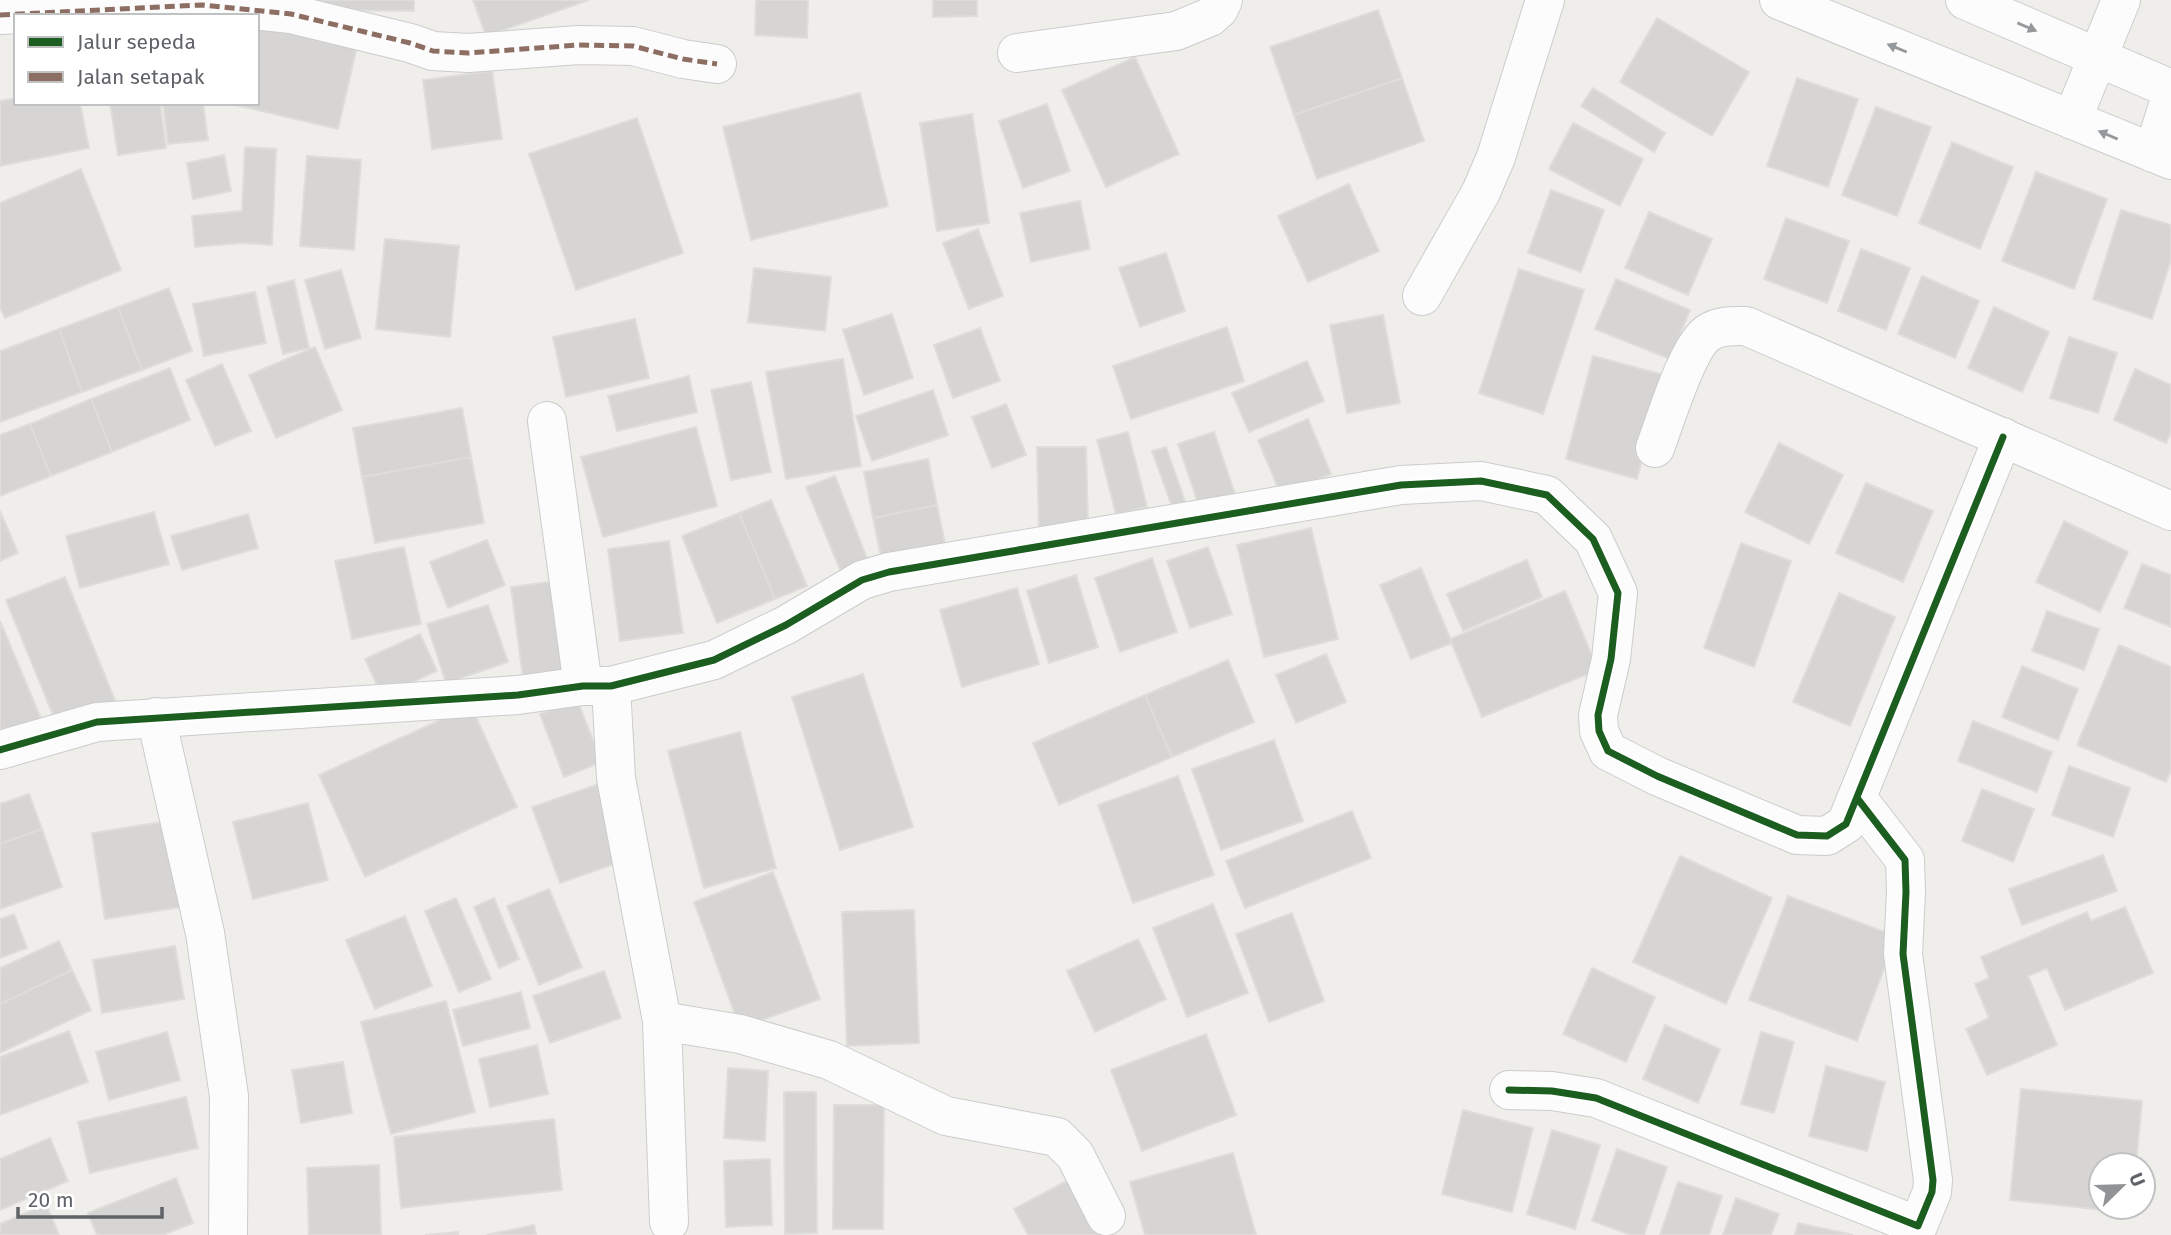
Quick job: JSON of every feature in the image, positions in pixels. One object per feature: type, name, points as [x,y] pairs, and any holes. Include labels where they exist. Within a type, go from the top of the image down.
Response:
[{"type":"street","points":[[1017,53],[1175,32],[1210,17],[1219,9],[1223,0]]},
{"type":"street","points":[[1422,296],[1455,242],[1491,169],[1545,0]]},
{"type":"street","points":[[1779,0],[2162,157],[2171,96]]},
{"type":"street","points":[[1965,0],[2171,89]]},
{"type":"street","points":[[2072,120],[2121,0]]},
{"type":"street","points":[[20,14],[202,5],[291,14],[433,51],[468,52],[579,45],[633,46],[683,59],[717,64]]},
{"type":"street","points":[[1656,447],[1692,354],[1707,333],[1726,326],[1746,326],[2171,511]]},
{"type":"street","points":[[547,421],[662,1021],[669,1222]]},
{"type":"street","points":[[0,750],[96,722],[518,695],[597,686],[714,660],[786,625],[862,580],[889,572],[1401,485],[1481,481],[1547,495],[1593,539],[1618,593],[1611,659],[1598,715],[1599,731],[1608,751],[1657,776],[1797,835],[1827,836],[1846,824],[2003,437]]},
{"type":"street","points":[[156,717],[205,933],[229,1096],[228,1235]]},
{"type":"street","points":[[1509,1090],[1552,1091],[1597,1098],[1916,1230],[1932,1192],[1933,1180],[1903,954],[1905,860],[1857,798]]},
{"type":"street","points":[[662,1021],[740,1034],[829,1060],[946,1116],[1056,1138],[1075,1155],[1106,1216]]},
{"type":"building","points":[[309,0],[414,0],[414,11],[309,10]]},
{"type":"building","points":[[473,0],[589,0],[486,36]]},
{"type":"building","points":[[756,0],[808,0],[807,38],[755,35]]},
{"type":"building","points":[[933,0],[977,0],[977,16],[933,17]]},
{"type":"building","points":[[1378,10],[1402,78],[1294,115],[1270,47]]},
{"type":"building","points":[[1657,18],[1749,72],[1712,136],[1620,82]]},
{"type":"building","points":[[259,24],[357,46],[338,129],[236,105],[259,105]]},
{"type":"building","points":[[1135,57],[1179,154],[1106,187],[1062,90]]},
{"type":"building","points":[[492,71],[502,139],[432,149],[423,80]]},
{"type":"building","points":[[1402,78],[1424,141],[1317,179],[1294,115]]},
{"type":"building","points":[[1797,78],[1858,99],[1828,187],[1767,166]]},
{"type":"building","points":[[1593,88],[1665,133],[1654,152],[1581,106]]},
{"type":"building","points":[[860,93],[888,206],[751,240],[723,127]]},
{"type":"building","points":[[14,98],[14,105],[80,105],[89,148],[0,166],[0,101]]},
{"type":"building","points":[[1047,104],[1070,171],[1023,188],[999,121]]},
{"type":"building","points":[[110,105],[160,105],[166,148],[118,155]]},
{"type":"building","points":[[163,105],[203,105],[208,140],[168,144]]},
{"type":"building","points":[[1876,107],[1931,127],[1897,216],[1842,195]]},
{"type":"building","points":[[972,114],[989,223],[937,231],[920,123]]},
{"type":"building","points":[[637,118],[683,253],[576,290],[529,154]]},
{"type":"building","points":[[1573,123],[1643,159],[1620,206],[1549,169]]},
{"type":"building","points":[[1952,142],[2013,167],[1980,249],[1919,223]]},
{"type":"building","points":[[245,147],[276,149],[272,245],[241,243],[195,247],[192,216],[242,211]]},
{"type":"building","points":[[224,155],[231,191],[193,199],[187,163]]},
{"type":"building","points":[[307,156],[361,160],[354,250],[300,246]]},
{"type":"building","points":[[81,169],[121,270],[5,318],[0,307],[0,203]]},
{"type":"building","points":[[2036,172],[2107,199],[2074,289],[2002,261]]},
{"type":"building","points":[[1349,184],[1379,251],[1308,282],[1278,216]]},
{"type":"building","points":[[1551,190],[1604,210],[1581,272],[1528,253]]},
{"type":"building","points":[[1080,201],[1090,249],[1031,262],[1020,213]]},
{"type":"building","points":[[2121,210],[2171,225],[2171,260],[2152,319],[2093,299]]},
{"type":"building","points":[[1649,212],[1712,239],[1688,295],[1625,268]]},
{"type":"building","points":[[1786,218],[1849,241],[1827,303],[1764,279]]},
{"type":"building","points":[[978,229],[1003,296],[969,309],[943,243]]},
{"type":"building","points":[[385,239],[459,246],[450,337],[376,329]]},
{"type":"building","points":[[1861,249],[1910,268],[1886,330],[1838,311]]},
{"type":"building","points":[[1166,253],[1185,311],[1140,327],[1119,268]]},
{"type":"building","points":[[754,268],[831,277],[825,331],[748,322]]},
{"type":"building","points":[[1519,269],[1584,290],[1543,414],[1479,393]]},
{"type":"building","points":[[341,270],[361,338],[325,349],[305,280]]},
{"type":"building","points":[[1922,276],[1979,301],[1955,358],[1898,334]]},
{"type":"building","points":[[1616,279],[1690,310],[1670,359],[1595,329]]},
{"type":"building","points":[[294,280],[309,348],[283,354],[267,287]]},
{"type":"building","points":[[169,288],[192,351],[142,370],[118,307]]},
{"type":"building","points":[[255,292],[266,343],[204,356],[193,304]]},
{"type":"building","points":[[118,307],[142,370],[82,392],[59,329]]},
{"type":"building","points":[[1994,307],[2049,332],[2022,392],[1968,368]]},
{"type":"building","points":[[892,314],[913,378],[864,395],[843,330]]},
{"type":"building","points":[[1383,315],[1400,403],[1347,413],[1330,325]]},
{"type":"building","points":[[635,319],[649,378],[566,397],[553,337]]},
{"type":"building","points":[[1227,327],[1244,381],[1131,419],[1113,366]]},
{"type":"building","points":[[980,328],[1000,381],[953,398],[934,345]]},
{"type":"building","points":[[59,329],[82,392],[0,422],[0,351]]},
{"type":"building","points":[[2069,337],[2117,353],[2098,413],[2050,398]]},
{"type":"building","points":[[315,347],[342,410],[276,438],[249,375]]},
{"type":"building","points":[[1593,356],[1664,375],[1637,479],[1566,459]]},
{"type":"building","points":[[843,359],[861,466],[786,479],[766,372]]},
{"type":"building","points":[[1307,361],[1324,401],[1249,432],[1232,393]]},
{"type":"building","points":[[222,364],[251,431],[215,446],[186,380]]},
{"type":"building","points":[[170,368],[190,420],[112,452],[91,399]]},
{"type":"building","points":[[2135,369],[2171,385],[2171,432],[2166,443],[2114,420]]},
{"type":"building","points":[[689,376],[697,412],[617,431],[608,396]]},
{"type":"building","points":[[751,382],[771,472],[731,480],[711,390]]},
{"type":"building","points":[[933,390],[948,435],[872,461],[856,416]]},
{"type":"building","points":[[91,399],[112,452],[51,476],[30,424]]},
{"type":"building","points":[[1006,404],[1026,455],[992,468],[972,417]]},
{"type":"building","points":[[462,408],[471,457],[362,477],[353,428]]},
{"type":"building","points":[[1308,419],[1331,474],[1281,495],[1258,440]]},
{"type":"building","points":[[30,424],[51,476],[0,496],[0,435]]},
{"type":"building","points":[[696,427],[717,506],[603,537],[581,457]]},
{"type":"building","points":[[1128,432],[1147,507],[1116,514],[1097,440]]},
{"type":"building","points":[[1214,432],[1236,497],[1200,509],[1178,444]]},
{"type":"building","points":[[1779,443],[1843,475],[1809,544],[1745,512]]},
{"type":"building","points":[[1037,447],[1086,447],[1088,529],[1039,530]]},
{"type":"building","points":[[1166,447],[1187,507],[1174,512],[1152,451]]},
{"type":"building","points":[[471,457],[484,523],[375,543],[362,477]]},
{"type":"building","points":[[928,459],[937,505],[873,518],[864,472]]},
{"type":"building","points":[[835,476],[868,561],[841,572],[806,487]]},
{"type":"building","points":[[1866,483],[1933,511],[1903,582],[1836,553]]},
{"type":"building","points":[[771,500],[807,586],[775,599],[739,513]]},
{"type":"building","points":[[937,505],[946,548],[882,561],[873,518]]},
{"type":"building","points":[[0,511],[18,553],[0,561]]},
{"type":"building","points":[[154,512],[169,564],[80,588],[66,536]]},
{"type":"building","points":[[739,513],[775,599],[717,623],[682,536]]},
{"type":"building","points":[[248,514],[258,548],[182,570],[171,536]]},
{"type":"building","points":[[2064,521],[2128,552],[2100,612],[2036,582]]},
{"type":"building","points":[[1311,528],[1338,639],[1264,657],[1237,545]]},
{"type":"building","points":[[487,540],[505,585],[448,608],[430,562]]},
{"type":"building","points":[[669,541],[683,633],[620,641],[608,549]]},
{"type":"building","points":[[1741,543],[1791,561],[1754,667],[1704,648]]},
{"type":"building","points":[[404,547],[421,624],[352,639],[335,561]]},
{"type":"building","points":[[1208,547],[1232,614],[1190,628],[1167,561]]},
{"type":"building","points":[[1152,558],[1177,632],[1120,652],[1095,578]]},
{"type":"building","points":[[1527,560],[1542,597],[1463,631],[1447,594]]},
{"type":"building","points":[[2142,564],[2171,575],[2171,627],[2124,608]]},
{"type":"building","points":[[1421,568],[1452,643],[1411,659],[1380,585]]},
{"type":"building","points":[[1076,575],[1098,647],[1049,663],[1027,591]]},
{"type":"building","points":[[65,577],[116,703],[58,727],[6,600]]},
{"type":"building","points":[[563,580],[577,679],[524,686],[511,587]]},
{"type":"building","points":[[1017,588],[1039,664],[962,687],[940,610]]},
{"type":"building","points":[[1565,591],[1598,670],[1482,717],[1450,639]]},
{"type":"building","points":[[1839,593],[1895,617],[1850,726],[1793,702]]},
{"type":"building","points":[[488,605],[508,662],[446,683],[427,624]]},
{"type":"building","points":[[2047,611],[2099,629],[2084,670],[2032,651]]},
{"type":"building","points":[[0,621],[45,728],[0,731]]},
{"type":"building","points":[[420,634],[437,671],[382,696],[365,659]]},
{"type":"building","points":[[2119,645],[2171,667],[2171,770],[2166,782],[2077,745]]},
{"type":"building","points":[[1326,654],[1346,702],[1296,723],[1276,675]]},
{"type":"building","points":[[1228,660],[1254,722],[1172,757],[1145,695]]},
{"type":"building","points":[[2022,666],[2078,689],[2058,740],[2002,717]]},
{"type":"building","points":[[863,674],[913,827],[840,850],[792,697]]},
{"type":"building","points":[[1145,695],[1172,757],[1059,805],[1033,743]]},
{"type":"building","points":[[577,700],[602,762],[564,777],[540,714]]},
{"type":"building","points":[[471,706],[517,807],[365,877],[319,775]]},
{"type":"building","points":[[1973,721],[2052,752],[2037,792],[1958,761]]},
{"type":"building","points":[[740,732],[776,868],[704,888],[668,751]]},
{"type":"building","points":[[1274,740],[1303,821],[1221,850],[1192,769]]},
{"type":"building","points":[[2069,766],[2130,788],[2113,837],[2052,815]]},
{"type":"building","points":[[1178,776],[1214,875],[1133,903],[1098,805]]},
{"type":"building","points":[[599,784],[626,860],[560,883],[532,807]]},
{"type":"building","points":[[1982,789],[2034,809],[2013,862],[1962,841]]},
{"type":"building","points":[[29,794],[42,829],[0,844],[0,804]]},
{"type":"building","points":[[308,803],[328,880],[253,899],[233,822]]},
{"type":"building","points":[[1352,811],[1371,858],[1245,908],[1226,861]]},
{"type":"building","points":[[175,820],[188,906],[105,919],[92,833]]},
{"type":"building","points":[[42,829],[62,887],[0,909],[0,844]]},
{"type":"building","points":[[2103,855],[2117,891],[2022,925],[2009,889]]},
{"type":"building","points":[[1680,856],[1772,898],[1726,1004],[1633,962]]},
{"type":"building","points":[[773,872],[820,999],[740,1028],[694,902]]},
{"type":"building","points":[[549,889],[582,967],[539,985],[507,906]]},
{"type":"building","points":[[1788,896],[1896,936],[1857,1041],[1749,1000]]},
{"type":"building","points":[[456,898],[491,979],[459,992],[425,911]]},
{"type":"building","points":[[494,898],[519,959],[499,968],[474,907]]},
{"type":"building","points":[[1213,904],[1248,993],[1187,1017],[1153,928]]},
{"type":"building","points":[[2125,907],[2153,973],[2065,1010],[2047,968],[2028,976],[2057,1045],[1987,1075],[1966,1029],[1989,1018],[1975,984],[1989,978],[1981,957],[2087,912],[2091,921]]},
{"type":"building","points":[[914,910],[919,1043],[847,1046],[842,912]]},
{"type":"building","points":[[1292,913],[1324,1001],[1269,1022],[1236,934]]},
{"type":"building","points":[[14,914],[27,948],[0,958],[0,919]]},
{"type":"building","points":[[405,916],[432,986],[375,1009],[346,940]]},
{"type":"building","points":[[1138,939],[1166,999],[1095,1032],[1067,971]]},
{"type":"building","points":[[59,941],[72,970],[0,1004],[0,968]]},
{"type":"building","points":[[175,946],[184,999],[102,1013],[93,960]]},
{"type":"building","points":[[1592,968],[1655,997],[1626,1062],[1563,1034]]},
{"type":"building","points":[[72,970],[91,1010],[0,1053],[0,1004]]},
{"type":"building","points":[[604,971],[621,1018],[550,1043],[533,996]]},
{"type":"building","points":[[521,992],[530,1028],[463,1046],[453,1010]]},
{"type":"building","points":[[446,1001],[475,1112],[391,1134],[361,1022]]},
{"type":"building","points":[[1665,1025],[1720,1049],[1698,1103],[1643,1079]]},
{"type":"building","points":[[69,1031],[88,1082],[0,1115],[0,1057]]},
{"type":"building","points":[[167,1032],[180,1080],[109,1100],[96,1052]]},
{"type":"building","points":[[1761,1032],[1794,1042],[1774,1113],[1741,1104]]},
{"type":"building","points":[[1206,1034],[1236,1115],[1142,1151],[1111,1070]]},
{"type":"building","points":[[537,1045],[548,1094],[490,1107],[479,1059]]},
{"type":"building","points":[[343,1062],[352,1113],[301,1123],[292,1070]]},
{"type":"building","points":[[1826,1066],[1885,1082],[1867,1151],[1809,1136]]},
{"type":"building","points":[[728,1068],[768,1071],[765,1141],[724,1138]]},
{"type":"building","points":[[2021,1089],[2142,1101],[2137,1151],[2087,1151],[2087,1208],[2010,1200]]},
{"type":"building","points":[[784,1092],[816,1092],[817,1233],[785,1234]]},
{"type":"building","points":[[186,1097],[198,1148],[90,1173],[78,1122]]},
{"type":"building","points":[[834,1105],[884,1105],[883,1229],[833,1229]]},
{"type":"building","points":[[1463,1110],[1533,1128],[1512,1212],[1442,1194]]},
{"type":"building","points":[[554,1119],[562,1190],[401,1208],[394,1137]]},
{"type":"building","points":[[1552,1130],[1600,1145],[1575,1229],[1527,1214]]},
{"type":"building","points":[[50,1138],[68,1181],[0,1210],[0,1159]]},
{"type":"building","points":[[1617,1149],[1667,1167],[1644,1235],[1631,1235],[1592,1221]]},
{"type":"building","points":[[1233,1153],[1256,1235],[1145,1235],[1130,1182]]},
{"type":"building","points":[[770,1159],[772,1225],[726,1227],[724,1161]]},
{"type":"building","points":[[379,1165],[381,1235],[309,1235],[307,1168]]},
{"type":"building","points":[[1076,1176],[1107,1235],[1028,1235],[1014,1209]]},
{"type":"building","points":[[176,1178],[193,1223],[163,1235],[97,1235],[88,1213]]},
{"type":"building","points":[[1678,1182],[1722,1196],[1709,1235],[1660,1235]]},
{"type":"building","points":[[1736,1198],[1779,1214],[1771,1235],[1723,1235]]},
{"type":"building","points":[[46,1204],[59,1235],[0,1235],[0,1224]]},
{"type":"building","points":[[1798,1223],[1853,1235],[1795,1235]]},
{"type":"building","points":[[534,1225],[536,1235],[486,1235]]},
{"type":"building","points":[[458,1232],[458,1235],[425,1235]]},
{"type":"marked path","points":[[20,14],[202,5],[291,14],[433,51],[468,53],[579,45],[633,46],[683,59],[717,64]]},
{"type":"marked path","points":[[0,15],[14,14]]},
{"type":"cycle path","points":[[0,750],[97,722],[518,695],[583,686],[611,686],[714,660],[786,625],[862,580],[889,572],[1401,485],[1481,481],[1547,495],[1593,539],[1618,593],[1611,659],[1598,715],[1599,731],[1608,751],[1657,776],[1797,835],[1827,836],[1846,824],[2003,437]]},
{"type":"cycle path","points":[[1509,1090],[1552,1091],[1596,1098],[1918,1226],[1932,1192],[1933,1180],[1903,954],[1905,860],[1857,798]]}]
